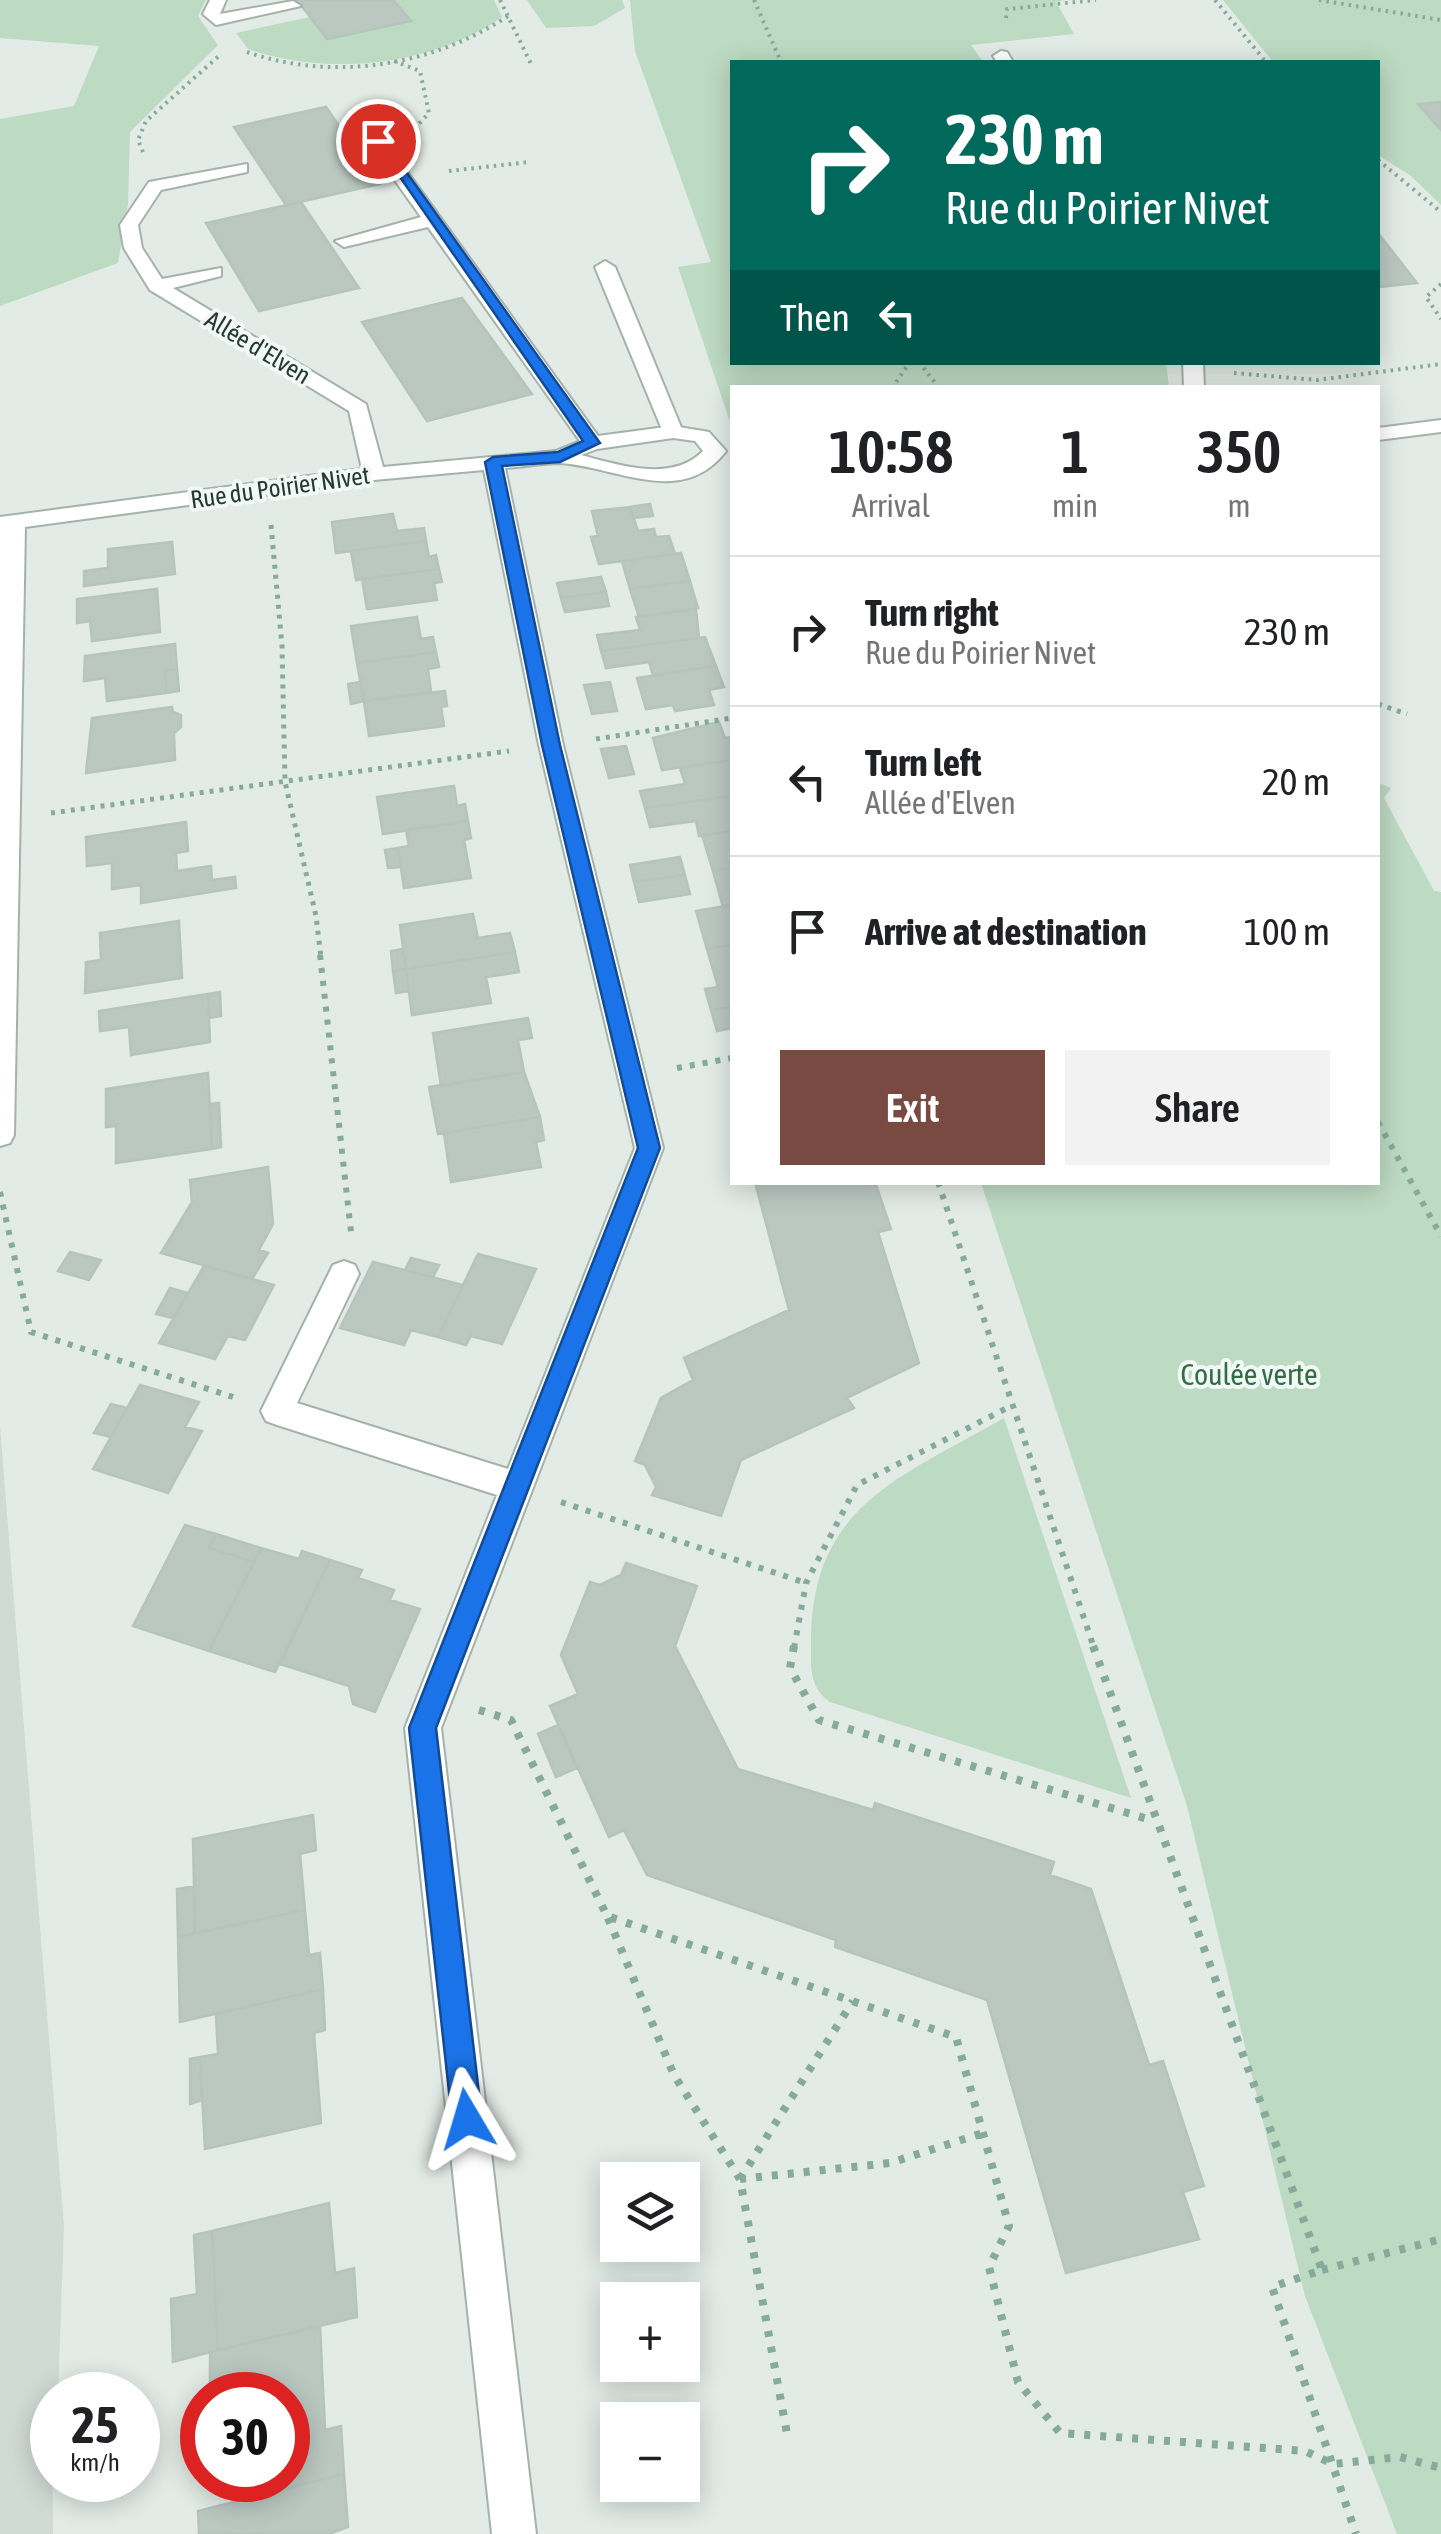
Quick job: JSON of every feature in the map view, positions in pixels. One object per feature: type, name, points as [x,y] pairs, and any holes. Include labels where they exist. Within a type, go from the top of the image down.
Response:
[{"type":"street","points":[[218,0],[211,14],[216,20],[293,6]]},
{"type":"street","points":[[372,134],[592,443]]},
{"type":"street","points":[[155,186],[241,168]]},
{"type":"street","name":"Allée d'Elven","points":[[155,186],[129,225],[133,248],[157,286],[359,408]]},
{"type":"street","points":[[344,241],[434,220]]},
{"type":"street","points":[[605,267],[673,432]]},
{"type":"street","name":"Allée d'Elven","points":[[157,286],[214,272]]},
{"type":"street","points":[[365,380],[359,408],[374,474]]},
{"type":"street","points":[[1380,434],[1441,426]]},
{"type":"street","points":[[673,432],[702,436],[715,450],[707,464],[686,472],[650,474],[560,457],[592,443],[673,432]]},
{"type":"street","name":"Rue du Poirier Nivet","points":[[7,523],[374,474],[560,457]]},
{"type":"street","points":[[493,462],[551,745],[649,1148],[520,1488],[423,1728],[514,2534]]},
{"type":"street","points":[[0,1136],[10,819],[7,523]]},
{"type":"street","points":[[344,1274],[277,1411],[520,1488]]},
{"type":"path","points":[[500,0],[532,66]]},
{"type":"path","points":[[754,0],[780,60]]},
{"type":"path","points":[[1003,59],[1006,0]]},
{"type":"path","points":[[1007,10],[1096,0]]},
{"type":"path","points":[[1215,0],[1264,60]]},
{"type":"path","points":[[1319,0],[1441,20]]},
{"type":"path","points":[[216,20],[231,44],[261,59],[299,67],[392,61],[432,53],[470,40],[508,16]]},
{"type":"path","points":[[155,186],[138,140],[146,122],[231,44]]},
{"type":"path","points":[[372,134],[412,130],[429,113],[420,71],[432,53]]},
{"type":"path","points":[[392,61],[420,71]]},
{"type":"path","points":[[485,167],[529,162]]},
{"type":"path","points":[[1380,162],[1441,212]]},
{"type":"path","points":[[1441,284],[1426,297],[1441,319]]},
{"type":"path","points":[[1193,373],[1317,380],[1441,364]]},
{"type":"path","points":[[920,365],[937,385]]},
{"type":"path","points":[[266,490],[282,646],[285,782],[316,916],[353,1249],[344,1274]]},
{"type":"path","points":[[1380,705],[1407,714]]},
{"type":"path","points":[[10,819],[730,718]]},
{"type":"path","points":[[1380,1126],[1441,1236]]},
{"type":"path","points":[[939,1185],[1009,1408],[1153,1820],[1322,2270]]},
{"type":"path","points":[[0,1192],[32,1332],[277,1411]]},
{"type":"path","points":[[1009,1408],[857,1485],[806,1583],[790,1668],[820,1720],[1153,1820]]},
{"type":"path","points":[[520,1488],[806,1583]]},
{"type":"path","points":[[436,1696],[511,1720],[607,1916],[674,2075],[740,2180],[788,2439]]},
{"type":"path","points":[[607,1916],[956,2037],[1009,2226],[989,2268],[1018,2382],[1060,2433],[1304,2451],[1333,2464],[1400,2457],[1441,2468]]},
{"type":"path","points":[[740,2180],[852,2002]]},
{"type":"path","points":[[740,2180],[890,2163],[984,2134]]},
{"type":"path","points":[[1356,2534],[1272,2286],[1441,2239]]},
{"type":"shaded area","points":[[0,1426],[64,2227],[59,2372],[30,2372],[30,2502],[53,2502],[53,2534],[0,2534]]},
{"type":"green space","points":[[0,0],[206,0],[198,16],[218,45],[130,132],[128,204],[118,263],[0,306],[0,119],[74,106],[99,46],[0,38]]},
{"type":"green space","points":[[394,0],[494,0],[502,17],[444,47],[379,62],[312,63],[279,58],[248,49],[236,33],[310,17],[328,38],[410,21]]},
{"type":"green space","points":[[527,0],[622,0],[625,8],[594,26],[546,28]]},
{"type":"green space","points":[[630,0],[1063,0],[1056,2],[1074,34],[971,45],[982,60],[730,60],[730,365],[1166,365],[1169,385],[730,385],[730,422],[678,267],[711,262],[635,51]]},
{"type":"green space","points":[[1223,0],[1441,0],[1441,205],[1411,176],[1380,156],[1380,60],[1271,60]]},
{"type":"green space","name":"Coulée verte","points":[[1380,784],[1391,788],[1384,798],[1434,891],[1441,892],[1441,2534],[1397,2534],[1305,2296],[1187,1806],[982,1185],[1380,1185]]},
{"type":"green space","points":[[1004,1418],[1131,1798],[830,1702],[814,1682],[811,1640],[815,1594],[827,1556],[846,1526],[898,1478]]},
{"type":"building","points":[[297,0],[393,0],[411,21],[327,39]]},
{"type":"building","points":[[1441,102],[1441,130],[1418,104]]},
{"type":"building","points":[[326,107],[380,184],[286,205],[234,127]]},
{"type":"building","points":[[301,202],[359,288],[259,311],[206,223]]},
{"type":"building","points":[[1380,236],[1417,283],[1380,287]]},
{"type":"building","points":[[462,298],[532,394],[427,421],[362,322]]},
{"type":"building","points":[[650,504],[653,516],[633,518],[630,507]]},
{"type":"building","points":[[630,507],[638,531],[654,529],[656,537],[669,536],[675,554],[599,564],[591,537],[598,536],[592,511]]},
{"type":"building","points":[[393,514],[397,531],[424,528],[426,541],[336,553],[332,522]]},
{"type":"building","points":[[426,541],[429,557],[436,555],[439,569],[356,580],[351,551]]},
{"type":"building","points":[[172,542],[175,574],[84,586],[84,571],[108,568],[108,549]]},
{"type":"building","points":[[681,553],[690,581],[630,589],[622,561]]},
{"type":"building","points":[[439,569],[442,582],[434,583],[437,600],[367,609],[362,579]]},
{"type":"building","points":[[601,577],[606,592],[561,598],[557,583]]},
{"type":"building","points":[[690,581],[698,608],[639,617],[630,589]]},
{"type":"building","points":[[157,589],[160,632],[92,641],[90,621],[77,623],[77,599]]},
{"type":"building","points":[[606,592],[609,606],[565,612],[561,598]]},
{"type":"building","points":[[696,609],[699,638],[601,651],[597,635],[640,630],[636,617]]},
{"type":"building","points":[[417,617],[421,639],[433,637],[436,652],[357,663],[351,626]]},
{"type":"building","points":[[705,637],[716,666],[653,675],[649,662],[606,668],[601,651]]},
{"type":"building","points":[[175,644],[177,669],[165,670],[166,693],[107,701],[105,678],[84,681],[85,656]]},
{"type":"building","points":[[436,652],[439,667],[428,669],[431,692],[364,701],[357,663]]},
{"type":"building","points":[[716,666],[724,687],[709,690],[714,705],[675,711],[673,705],[646,709],[637,678]]},
{"type":"building","points":[[177,669],[179,691],[166,693],[165,670]]},
{"type":"building","points":[[360,682],[364,701],[351,704],[348,684]]},
{"type":"building","points":[[610,682],[617,711],[592,714],[584,685]]},
{"type":"building","points":[[445,691],[447,706],[441,707],[444,726],[369,736],[364,701]]},
{"type":"building","points":[[172,707],[173,712],[181,715],[181,727],[174,733],[175,760],[86,773],[92,718]]},
{"type":"building","points":[[719,722],[725,738],[730,737],[730,760],[662,770],[653,738]]},
{"type":"building","points":[[626,746],[634,774],[609,778],[601,749]]},
{"type":"building","points":[[730,760],[730,796],[645,808],[640,791],[685,784],[680,768]]},
{"type":"building","points":[[454,786],[457,806],[465,804],[468,821],[383,834],[377,797]]},
{"type":"building","points":[[730,796],[730,831],[699,836],[696,821],[650,827],[645,808]]},
{"type":"building","points":[[468,821],[471,838],[464,840],[471,878],[404,888],[398,848],[409,846],[406,830]]},
{"type":"building","points":[[186,822],[188,851],[176,853],[177,871],[211,866],[212,880],[235,877],[236,888],[141,903],[141,885],[112,889],[112,863],[87,866],[86,837]]},
{"type":"building","points":[[730,831],[730,868],[713,871],[702,835]]},
{"type":"building","points":[[398,848],[401,867],[388,868],[385,850]]},
{"type":"building","points":[[680,857],[685,875],[634,882],[630,865]]},
{"type":"building","points":[[730,868],[730,905],[723,907],[713,871]]},
{"type":"building","points":[[685,875],[690,894],[639,902],[634,882]]},
{"type":"building","points":[[730,905],[730,945],[707,949],[696,911]]},
{"type":"building","points":[[473,914],[478,938],[510,933],[515,952],[406,969],[400,925]]},
{"type":"building","points":[[179,921],[182,978],[85,993],[86,962],[101,960],[100,933]]},
{"type":"building","points":[[730,945],[730,1007],[711,1010],[705,989],[718,987],[707,949]]},
{"type":"building","points":[[403,949],[406,969],[393,971],[391,951]]},
{"type":"building","points":[[515,952],[519,972],[486,977],[491,1003],[412,1015],[406,969]]},
{"type":"building","points":[[406,969],[409,991],[396,993],[393,971]]},
{"type":"building","points":[[220,992],[221,1016],[209,1018],[208,994]]},
{"type":"building","points":[[208,994],[210,1042],[131,1055],[129,1027],[100,1031],[99,1011]]},
{"type":"building","points":[[730,1007],[730,1028],[717,1031],[711,1010]]},
{"type":"building","points":[[528,1018],[532,1038],[518,1040],[524,1072],[441,1086],[433,1033]]},
{"type":"building","points":[[524,1072],[540,1117],[438,1134],[429,1087]]},
{"type":"building","points":[[208,1073],[212,1149],[116,1163],[116,1126],[106,1127],[106,1089]]},
{"type":"building","points":[[219,1103],[221,1147],[212,1149],[210,1104]]},
{"type":"building","points":[[540,1117],[544,1140],[536,1142],[541,1167],[451,1182],[444,1133]]},
{"type":"building","points":[[268,1167],[273,1224],[259,1250],[268,1253],[252,1279],[161,1253],[192,1202],[190,1180]]},
{"type":"building","points":[[756,1185],[876,1185],[891,1229],[878,1232],[919,1363],[847,1398],[854,1408],[741,1460],[721,1516],[652,1495],[656,1487],[645,1465],[635,1461],[661,1398],[693,1380],[684,1358],[789,1310]]},
{"type":"building","points":[[70,1252],[101,1260],[89,1280],[58,1271]]},
{"type":"building","points":[[478,1254],[536,1269],[502,1344],[471,1336],[466,1345],[438,1337]]},
{"type":"building","points":[[411,1258],[439,1265],[433,1277],[405,1270]]},
{"type":"building","points":[[373,1262],[463,1285],[438,1337],[411,1330],[404,1345],[340,1328]]},
{"type":"building","points":[[204,1266],[274,1285],[245,1340],[228,1336],[215,1359],[159,1343]]},
{"type":"building","points":[[170,1288],[188,1293],[173,1318],[156,1314]]},
{"type":"building","points":[[140,1385],[199,1402],[185,1427],[202,1431],[168,1493],[93,1469]]},
{"type":"building","points":[[111,1404],[127,1408],[111,1437],[94,1433]]},
{"type":"building","points":[[185,1525],[216,1534],[209,1548],[254,1562],[209,1651],[133,1626]]},
{"type":"building","points":[[216,1534],[261,1548],[254,1562],[209,1548]]},
{"type":"building","points":[[261,1548],[299,1559],[302,1551],[330,1560],[275,1672],[209,1651]]},
{"type":"building","points":[[330,1560],[362,1570],[358,1578],[394,1590],[390,1600],[420,1609],[375,1712],[353,1704],[349,1686],[280,1664]]},
{"type":"building","points":[[626,1563],[697,1586],[675,1646],[738,1769],[873,1810],[875,1803],[1054,1862],[1050,1875],[1091,1889],[1149,2065],[1163,2061],[1204,2186],[1183,2192],[1199,2239],[1066,2273],[987,2000],[835,1947],[836,1940],[647,1875],[624,1830],[609,1837],[550,1706],[578,1694],[561,1655],[590,1582],[600,1585],[621,1575]]},
{"type":"building","points":[[558,1725],[577,1768],[556,1777],[538,1734]]},
{"type":"building","points":[[313,1815],[316,1850],[300,1854],[305,1910],[195,1933],[193,1839]]},
{"type":"building","points":[[195,1886],[195,1933],[178,1937],[177,1889]]},
{"type":"building","points":[[305,1910],[309,1955],[320,1953],[323,1989],[180,2022],[178,1937]]},
{"type":"building","points":[[323,1989],[325,2030],[314,2033],[321,2123],[205,2149],[200,2057],[218,2054],[216,2014]]},
{"type":"building","points":[[200,2057],[202,2100],[190,2104],[190,2059]]},
{"type":"building","points":[[329,2203],[335,2273],[354,2268],[357,2317],[218,2350],[212,2231]]},
{"type":"building","points":[[212,2231],[218,2350],[173,2362],[171,2299],[197,2294],[194,2235]]},
{"type":"building","points":[[320,2326],[325,2430],[341,2426],[344,2474],[310,2482],[310,2372],[210,2372],[210,2352]]},
{"type":"building","points":[[344,2474],[348,2527],[329,2534],[199,2534],[198,2511],[234,2502],[310,2502],[310,2483]]},
{"type":"route","points":[[378,141],[592,443],[560,457],[493,462],[551,745],[649,1148],[520,1488],[423,1728],[467,2119]]}]
